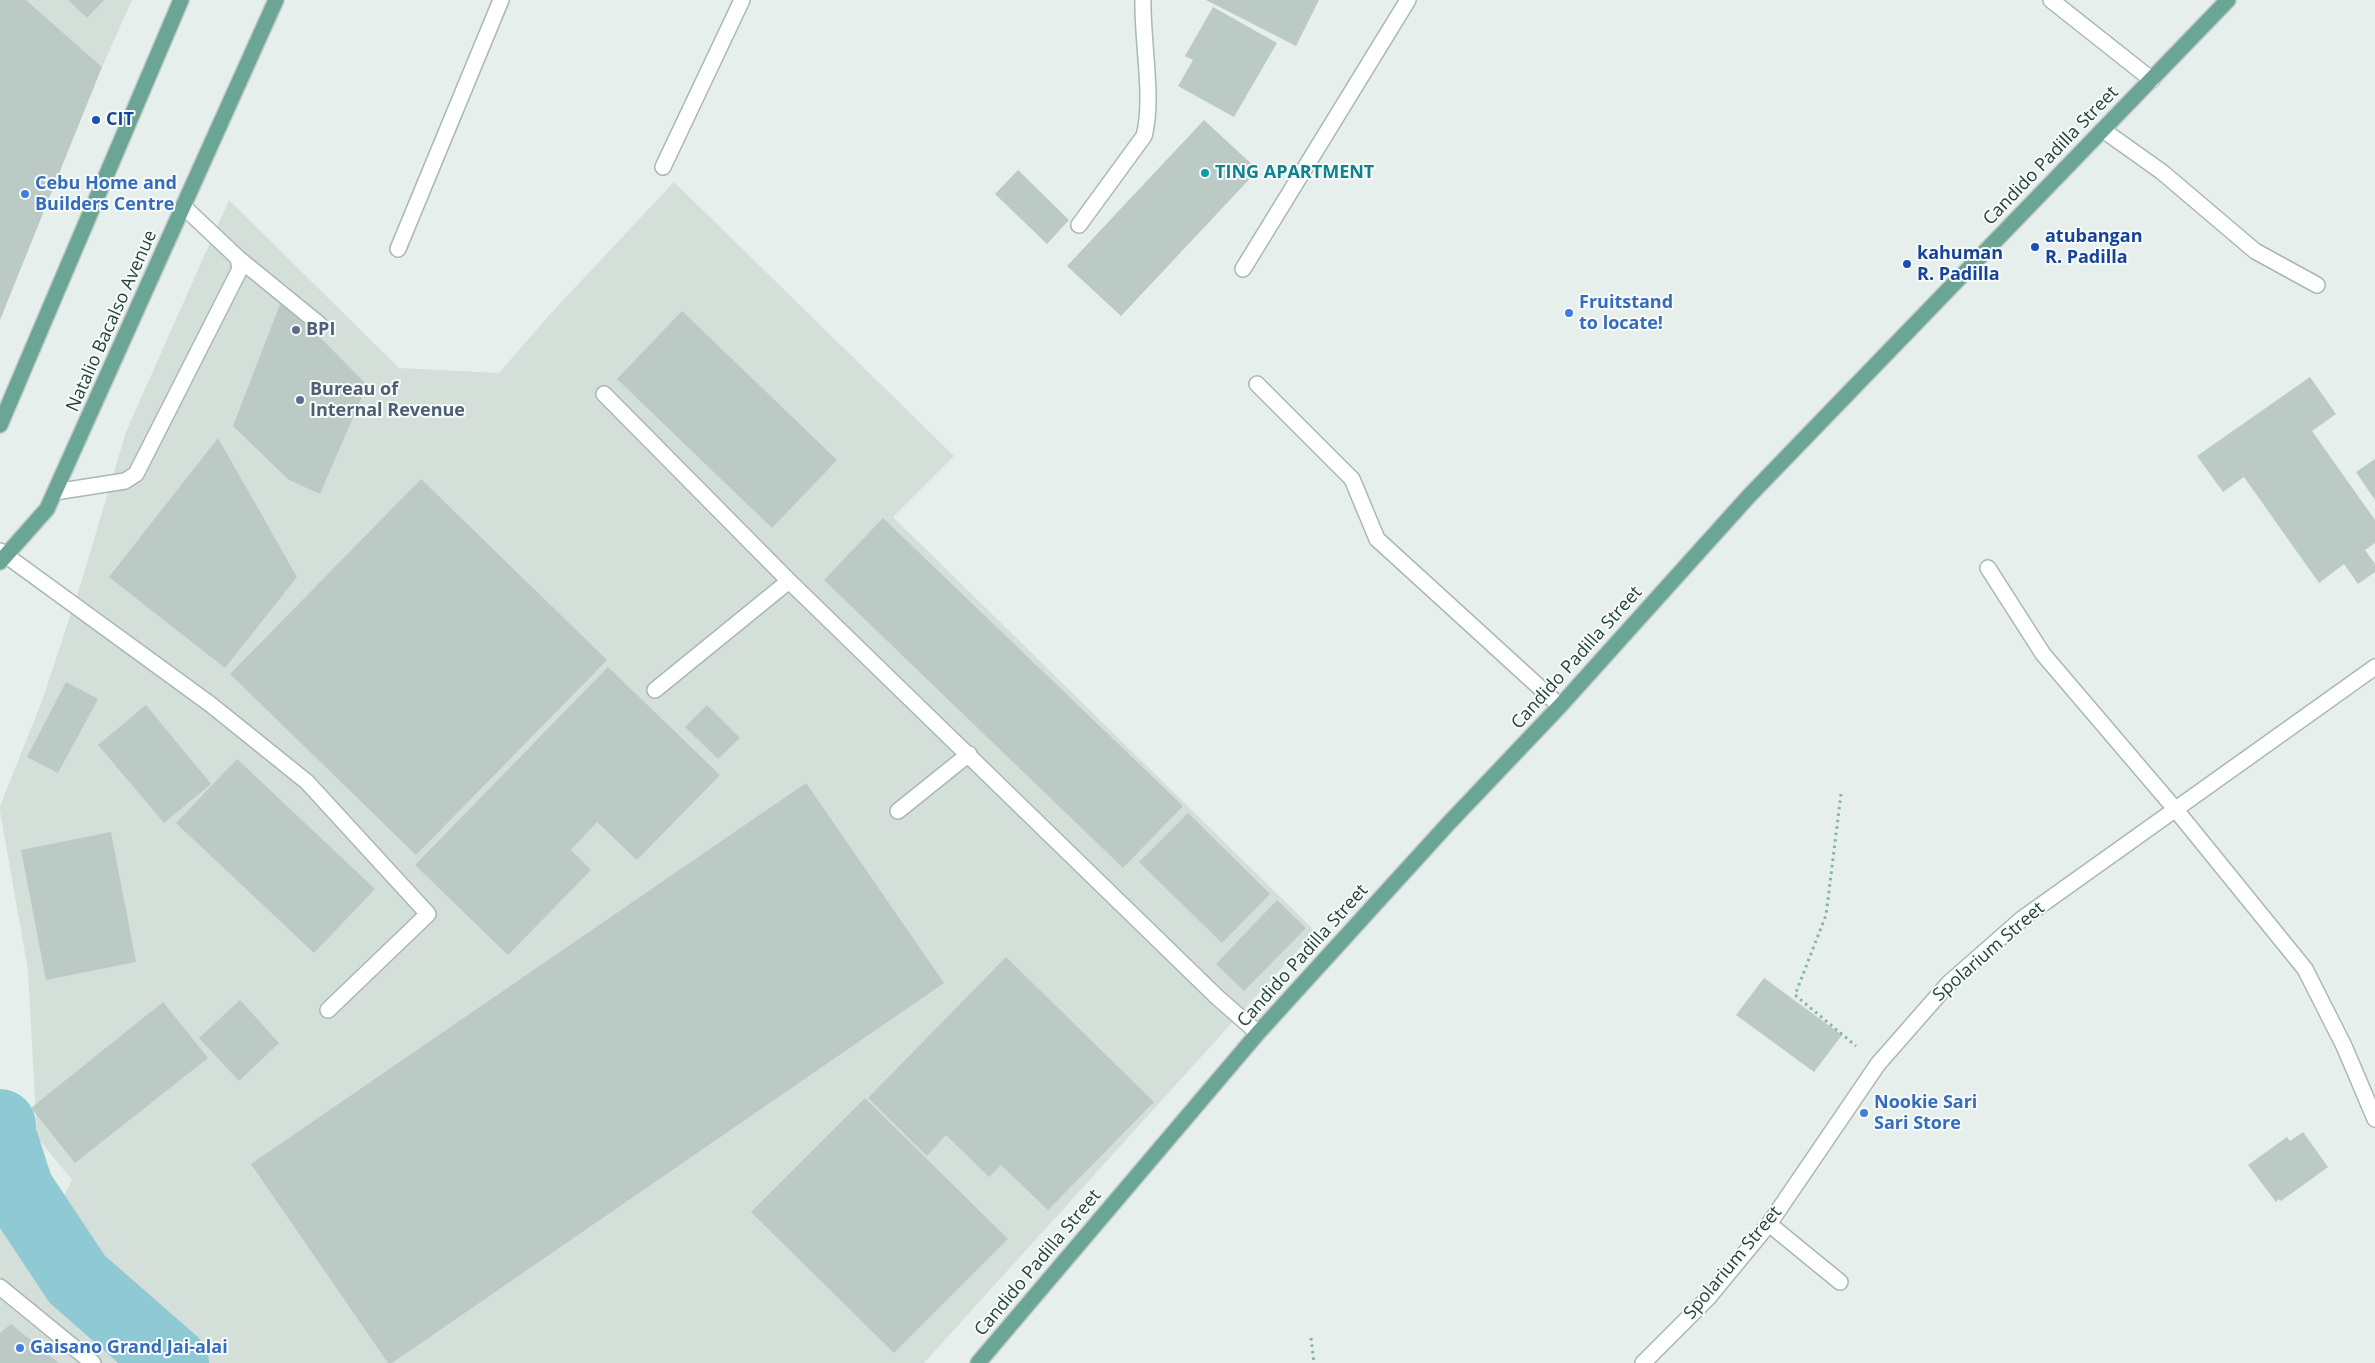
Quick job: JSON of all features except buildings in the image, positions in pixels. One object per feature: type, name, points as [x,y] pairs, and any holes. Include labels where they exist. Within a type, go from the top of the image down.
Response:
[{"type":"main road","points":[[0,426],[181,0]]},
{"type":"main road","name":"Natalio Bacalso Avenue","points":[[2,556],[47,509],[276,0]]},
{"type":"main road","name":"Candido Padilla Street","points":[[978,1363],[1258,1033],[1448,824],[1560,706],[1750,496],[2228,0]]},
{"type":"street","points":[[398,249],[501,0]]},
{"type":"street","points":[[663,167],[742,0]]},
{"type":"street","points":[[1079,224],[1144,136],[1148,119],[1142,26],[1143,0]]},
{"type":"street","points":[[1243,269],[1408,0]]},
{"type":"street","points":[[2051,0],[2152,80]]},
{"type":"street","points":[[2103,130],[2162,172],[2255,251],[2317,285]]},
{"type":"street","points":[[184,207],[238,258],[319,324]]},
{"type":"street","points":[[55,492],[125,481],[136,474],[240,269],[238,258]]},
{"type":"street","points":[[1257,384],[1352,479],[1377,538],[1560,706]]},
{"type":"street","points":[[604,394],[789,581],[969,754],[1217,998],[1258,1033]]},
{"type":"street","points":[[2,556],[210,704],[307,782],[428,914],[328,1010]]},
{"type":"street","points":[[1988,568],[2043,654],[2176,810],[2305,969],[2344,1046],[2375,1119]]},
{"type":"street","points":[[655,690],[789,581]]},
{"type":"street","name":"Spolarium Street","points":[[1643,1363],[1708,1298],[1769,1224],[1878,1064],[1949,983],[2023,918],[2375,667]]},
{"type":"street","points":[[898,811],[969,754]]},
{"type":"street","points":[[1769,1224],[1840,1282]]},
{"type":"street","points":[[0,1286],[93,1363]]},
{"type":"path","points":[[1841,794],[1826,915],[1794,995],[1878,1064]]},
{"type":"path","points":[[1311,1338],[1314,1363]]},
{"type":"shaded area","points":[[26,0],[132,0],[102,67]]},
{"type":"shaded area","points":[[674,182],[954,456],[893,517],[1315,931],[924,1363],[206,1363],[53,1216],[72,1180],[37,1137],[28,970],[0,811],[0,806],[42,701],[81,583],[126,432],[229,200],[399,368],[499,373],[551,313]]},
{"type":"shaded area","points":[[0,1198],[54,1290],[139,1363],[0,1363]]},
{"type":"waterway","points":[[0,1125],[0,1134],[18,1190],[77,1279],[173,1363]]},
{"type":"place","name":"CIT","points":[[96,120]]},
{"type":"place","name":"TING APARTMENT","points":[[1205,173]]},
{"type":"place","name":"Cebu Home and Builders Centre","points":[[25,194]]},
{"type":"place","name":"atubangan R. Padilla","points":[[2035,247]]},
{"type":"place","name":"kahuman R. Padilla","points":[[1907,264]]},
{"type":"place","name":"Fruitstand to locate!","points":[[1569,313]]},
{"type":"place","name":"BPI","points":[[296,330]]},
{"type":"place","name":"Bureau of Internal Revenue","points":[[300,400]]},
{"type":"place","name":"Nookie Sari Sari Store","points":[[1864,1113]]},
{"type":"place","name":"Gaisano Grand Jai-alai","points":[[20,1348]]}]
